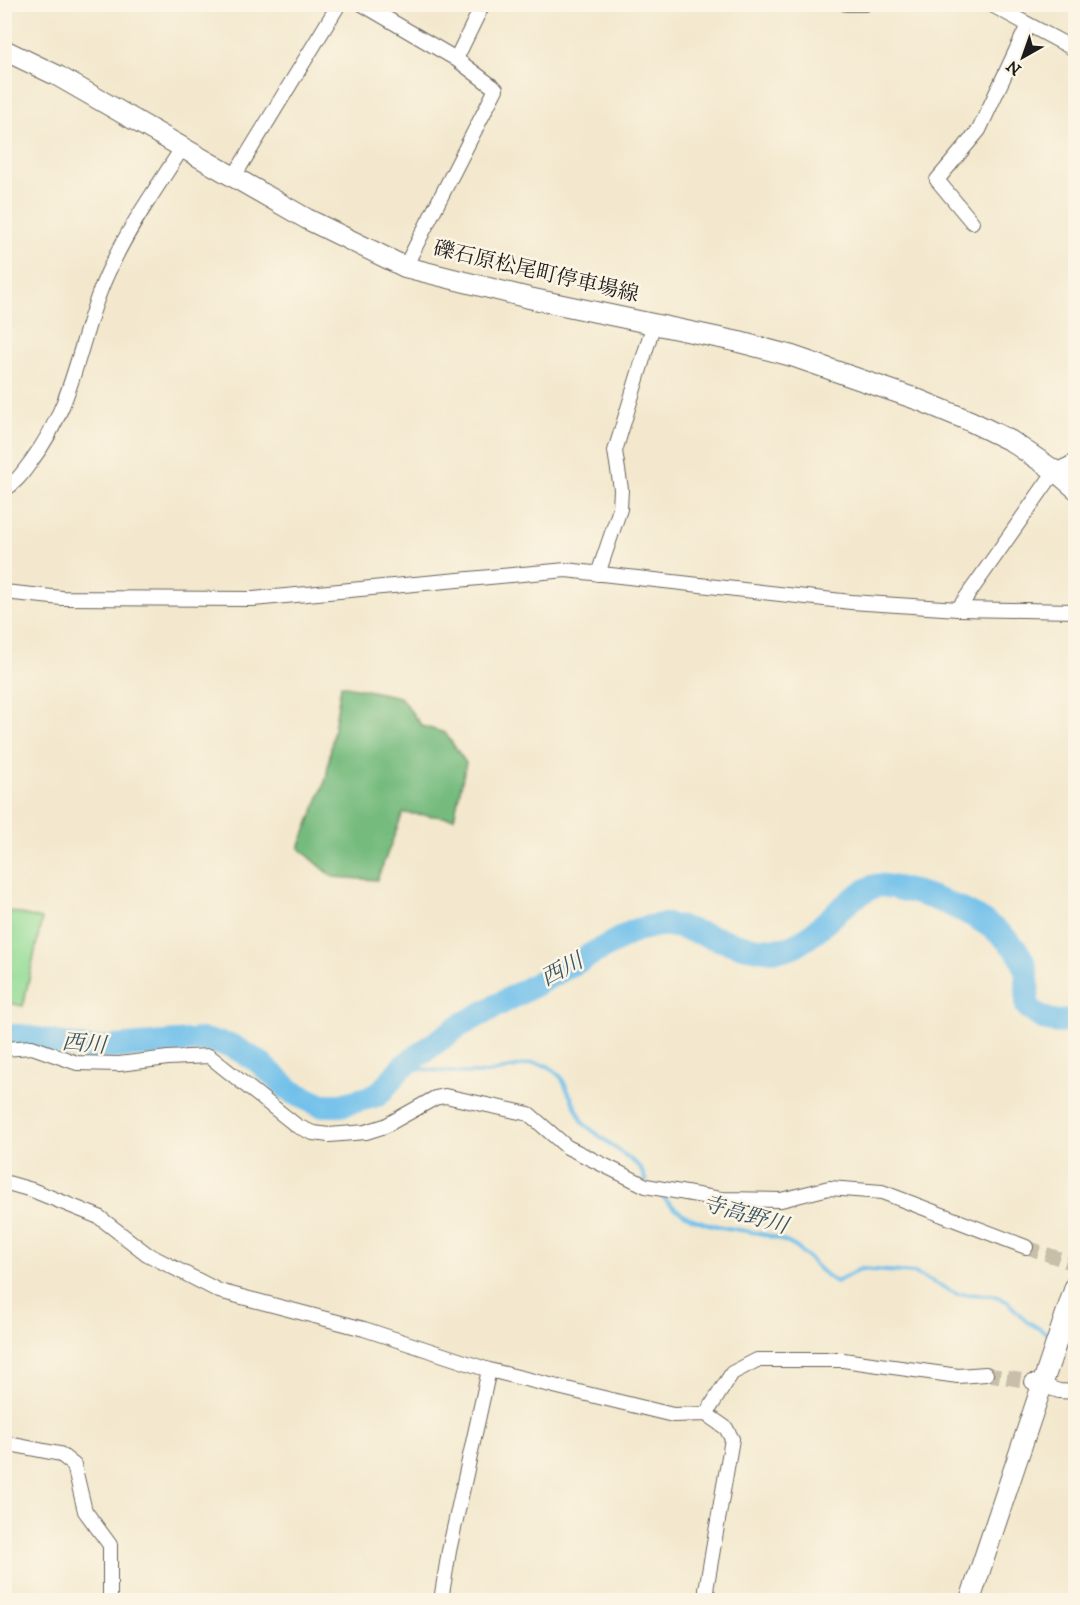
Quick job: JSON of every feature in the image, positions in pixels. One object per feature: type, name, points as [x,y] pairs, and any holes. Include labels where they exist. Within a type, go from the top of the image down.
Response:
[{"type":"main road","name":"礫石原松尾町停車場線","points":[[4,50],[58,76],[307,219],[405,267],[529,298],[654,323],[792,356],[919,400],[1011,441],[1055,471],[1076,489]]},
{"type":"main road","points":[[970,1600],[1037,1383],[1052,1358],[1076,1284]]},
{"type":"street","points":[[233,178],[339,4]]},
{"type":"street","points":[[362,4],[456,59],[496,89],[405,267]]},
{"type":"street","points":[[456,59],[483,4]]},
{"type":"street","points":[[846,4],[865,4]]},
{"type":"street","points":[[990,4],[1076,50]]},
{"type":"street","points":[[972,222],[938,180],[979,130],[1028,25]]},
{"type":"street","points":[[4,490],[14,484],[41,448],[59,418],[112,262],[182,148]]},
{"type":"street","points":[[598,574],[620,509],[621,489],[615,451],[654,323]]},
{"type":"street","points":[[958,609],[1055,471],[1076,461]]},
{"type":"street","points":[[4,592],[62,598],[253,599],[406,586],[541,570],[566,570],[673,580],[851,602],[958,609],[1076,611]]},
{"type":"street","points":[[4,1049],[32,1047],[77,1063],[119,1064],[209,1056],[297,1126],[313,1133],[329,1136],[345,1136],[385,1126],[435,1098],[446,1096],[475,1101],[529,1114],[567,1147],[646,1186],[663,1188],[684,1195],[720,1199],[781,1200],[829,1188],[882,1192],[1026,1247]]},
{"type":"street","points":[[4,1182],[53,1197],[99,1217],[147,1254],[219,1291],[364,1329],[489,1370],[673,1415],[706,1414],[726,1428],[732,1439],[706,1590],[711,1600]]},
{"type":"street","points":[[706,1414],[732,1373],[757,1360],[843,1360],[958,1376],[986,1374]]},
{"type":"street","points":[[441,1600],[449,1551],[489,1370]]},
{"type":"street","points":[[1037,1383],[1059,1391],[1076,1392]]},
{"type":"street","points":[[4,1443],[60,1454],[74,1466],[85,1511],[110,1545],[110,1600]]},
{"type":"green space","points":[[341,685],[400,697],[422,726],[445,733],[466,763],[454,818],[403,813],[377,880],[333,877],[299,848],[326,779]]},
{"type":"green space","points":[[5,910],[42,919],[23,1006],[5,1002]]},
{"type":"waterway","name":"西川","points":[[4,1036],[22,1036],[90,1049],[202,1040],[232,1046],[259,1062],[292,1092],[320,1105],[341,1105],[378,1095],[402,1067],[459,1026],[636,930],[668,925],[739,945],[768,950],[783,949],[794,946],[805,939],[862,892],[880,885],[946,903],[995,930],[1008,941],[1023,960],[1027,979],[1027,1006],[1049,1020],[1062,1022],[1076,1019]]},
{"type":"waterway","name":"寺高野川","points":[[402,1067],[460,1073],[488,1073],[534,1063],[548,1066],[561,1077],[584,1124],[640,1167],[646,1181]]},
{"type":"waterway","name":"寺高野川","points":[[658,1192],[673,1207],[692,1218],[720,1227],[780,1239],[794,1246],[836,1282],[860,1269],[915,1273],[957,1294],[993,1295],[1008,1302],[1025,1320],[1053,1337]]},
{"type":"waterway","name":"寺高野川","points":[[1063,1342],[1076,1348]]},
{"type":"tunnel","points":[[1026,1247],[1075,1264]]},
{"type":"tunnel","points":[[986,1374],[1032,1382]]}]
